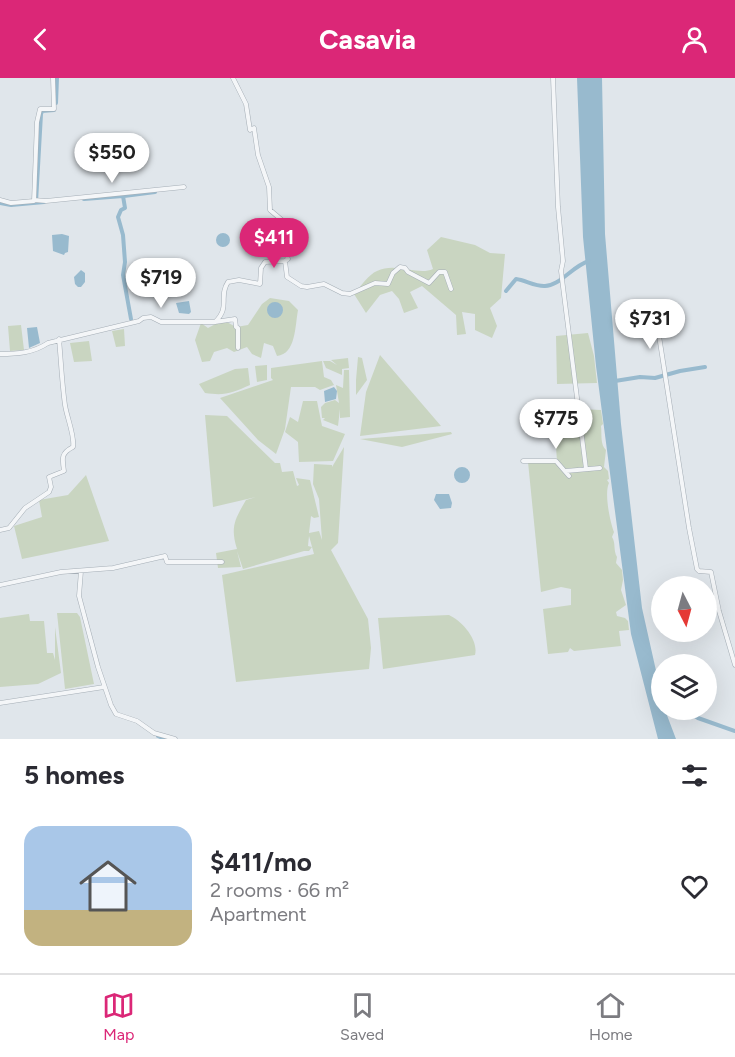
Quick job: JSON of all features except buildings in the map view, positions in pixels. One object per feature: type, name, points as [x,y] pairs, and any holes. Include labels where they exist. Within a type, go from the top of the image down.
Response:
[{"type":"street","points":[[36,200],[37,123],[40,109],[54,108],[53,78]]},
{"type":"street","points":[[232,78],[246,104],[250,130],[255,128],[258,155],[268,187],[270,210],[283,221],[287,232],[285,250],[288,259],[285,261],[287,277],[307,287],[324,284],[346,294],[354,294],[375,283],[388,284],[393,273],[400,267],[429,283],[439,272],[445,272],[451,288]]},
{"type":"street","points":[[553,78],[558,207],[564,261],[561,271],[586,469]]},
{"type":"street","points":[[0,200],[11,203],[46,201],[184,187]]},
{"type":"street","points":[[215,322],[225,309],[224,288],[228,282],[239,280],[260,284],[261,268],[265,262],[285,261]]},
{"type":"street","points":[[0,354],[21,354],[59,339],[139,321],[151,316],[161,322],[235,320],[238,328],[238,348]]},
{"type":"street","points":[[657,322],[688,528],[697,569],[711,572],[719,611],[735,665]]},
{"type":"street","points":[[0,530],[9,528],[25,508],[49,492],[51,487],[49,477],[64,471],[62,455],[74,447],[64,403],[59,339]]},
{"type":"street","points":[[523,461],[556,461],[569,477]]},
{"type":"street","points":[[566,471],[600,468]]},
{"type":"street","points":[[0,585],[61,573],[113,568],[165,556],[167,562],[222,562]]},
{"type":"street","points":[[81,571],[79,596],[104,687],[116,714],[137,721],[154,733],[175,739]]},
{"type":"street","points":[[0,703],[104,687]]},
{"type":"green space","points":[[441,237],[475,245],[490,253],[505,254],[501,298],[490,308],[497,326],[492,338],[475,330],[475,314],[462,312],[466,334],[457,335],[456,315],[422,286],[410,292],[418,308],[404,313],[399,299],[392,291],[380,295],[366,313],[354,294],[377,271],[392,268],[421,271],[433,269],[427,250]]},
{"type":"green space","points":[[270,298],[289,301],[298,310],[294,338],[288,350],[277,356],[273,346],[264,343],[261,358],[252,354],[247,347],[234,352],[227,348],[214,352],[210,361],[202,362],[195,340],[201,323],[208,328],[223,320],[236,327],[248,325],[262,304]]},
{"type":"green space","points":[[21,325],[24,350],[10,351],[8,326]]},
{"type":"green space","points":[[124,329],[125,346],[116,347],[112,331]]},
{"type":"green space","points":[[588,333],[594,356],[597,383],[557,384],[556,336]]},
{"type":"green space","points":[[89,341],[92,361],[74,362],[70,343]]},
{"type":"green space","points":[[380,355],[441,426],[360,436],[366,392]]},
{"type":"green space","points":[[358,357],[362,358],[367,380],[356,395],[356,380]]},
{"type":"green space","points":[[348,358],[349,368],[342,369],[342,375],[326,368],[323,361],[330,361],[337,365],[331,360]]},
{"type":"green space","points":[[322,361],[324,377],[331,380],[334,385],[320,390],[315,387],[291,387],[285,429],[276,454],[258,440],[220,398],[273,380],[271,368]]},
{"type":"green space","points":[[267,365],[267,380],[257,382],[255,366]]},
{"type":"green space","points":[[248,368],[250,385],[233,392],[205,393],[199,384],[235,369]]},
{"type":"green space","points":[[344,370],[349,370],[350,417],[340,418],[340,409],[338,426],[323,420],[325,418],[322,418],[321,407],[335,400],[339,403],[336,385],[343,388]]},
{"type":"green space","points":[[303,401],[317,401],[322,426],[345,434],[333,461],[299,462],[298,442],[285,432],[290,417],[298,422]]},
{"type":"green space","points":[[577,409],[586,469],[567,471],[557,461],[555,433],[564,430],[561,414]]},
{"type":"green space","points":[[580,409],[601,410],[602,439],[606,450],[604,467],[608,471],[609,479],[607,480],[609,483],[608,508],[614,532],[612,537],[617,557],[616,563],[622,570],[621,590],[626,605],[616,612],[617,616],[628,621],[629,630],[619,631],[621,646],[574,651],[570,648],[568,652],[548,654],[543,609],[571,605],[571,589],[561,587],[541,592],[528,462],[556,461],[567,472],[587,468]]},
{"type":"green space","points":[[205,415],[227,416],[275,463],[280,463],[282,472],[293,471],[297,486],[299,485],[296,478],[310,480],[319,517],[311,516],[309,533],[319,531],[322,540],[319,499],[313,484],[314,464],[332,465],[332,467],[344,447],[338,543],[331,550],[368,619],[371,648],[369,669],[236,682],[222,575],[314,554],[309,536],[308,546],[312,547],[309,551],[243,569],[237,551],[241,567],[218,568],[216,553],[237,549],[234,535],[236,518],[246,500],[256,497],[213,507]]},
{"type":"green space","points":[[451,432],[452,434],[402,447],[360,439]]},
{"type":"green space","points":[[86,475],[109,541],[22,559],[14,526],[42,517],[39,500],[68,495]]},
{"type":"green space","points":[[57,613],[77,613],[80,617],[94,684],[65,689]]},
{"type":"green space","points":[[29,614],[30,621],[44,621],[47,653],[53,653],[55,660],[55,627],[61,673],[38,684],[0,687],[0,618]]},
{"type":"green space","points":[[449,615],[459,622],[472,637],[476,649],[475,655],[383,669],[378,618]]},
{"type":"water","points":[[577,78],[602,78],[605,234],[621,424],[642,608],[652,654],[651,712],[631,634],[596,366],[583,237]]},
{"type":"water","points":[[220,233],[226,233],[230,240],[226,247],[220,247],[216,243],[216,237]]},
{"type":"water","points":[[52,235],[69,236],[68,252],[64,255],[53,251]]},
{"type":"water","points":[[81,270],[85,273],[85,282],[78,287],[74,277]]},
{"type":"water","points":[[189,301],[191,312],[189,314],[179,313],[176,303]]},
{"type":"water","points":[[275,302],[283,310],[275,318],[267,310]]},
{"type":"water","points":[[37,327],[40,343],[29,348],[27,328]]},
{"type":"water","points":[[334,387],[337,391],[336,399],[325,402],[324,391]]},
{"type":"water","points":[[462,467],[468,469],[470,475],[468,481],[462,483],[456,481],[454,475],[456,469]]},
{"type":"water","points":[[436,494],[449,494],[451,508],[440,509],[434,500]]},
{"type":"water","points":[[653,720],[669,720],[676,739],[658,739]]},
{"type":"waterway","points":[[56,103],[57,78]]},
{"type":"waterway","points":[[36,202],[41,114],[42,111],[54,110]]},
{"type":"waterway","points":[[124,196],[155,192]]},
{"type":"waterway","points":[[84,199],[123,196],[125,208],[121,210],[118,217],[123,235],[125,262],[123,275],[131,319]]},
{"type":"waterway","points":[[0,203],[11,205],[44,202]]},
{"type":"waterway","points":[[506,291],[516,279],[540,286],[550,285],[589,261]]},
{"type":"waterway","points":[[615,381],[640,377],[655,378],[705,367]]},
{"type":"waterway","points":[[704,720],[735,731]]},
{"type":"waterway","points":[[158,736],[165,739]]}]
